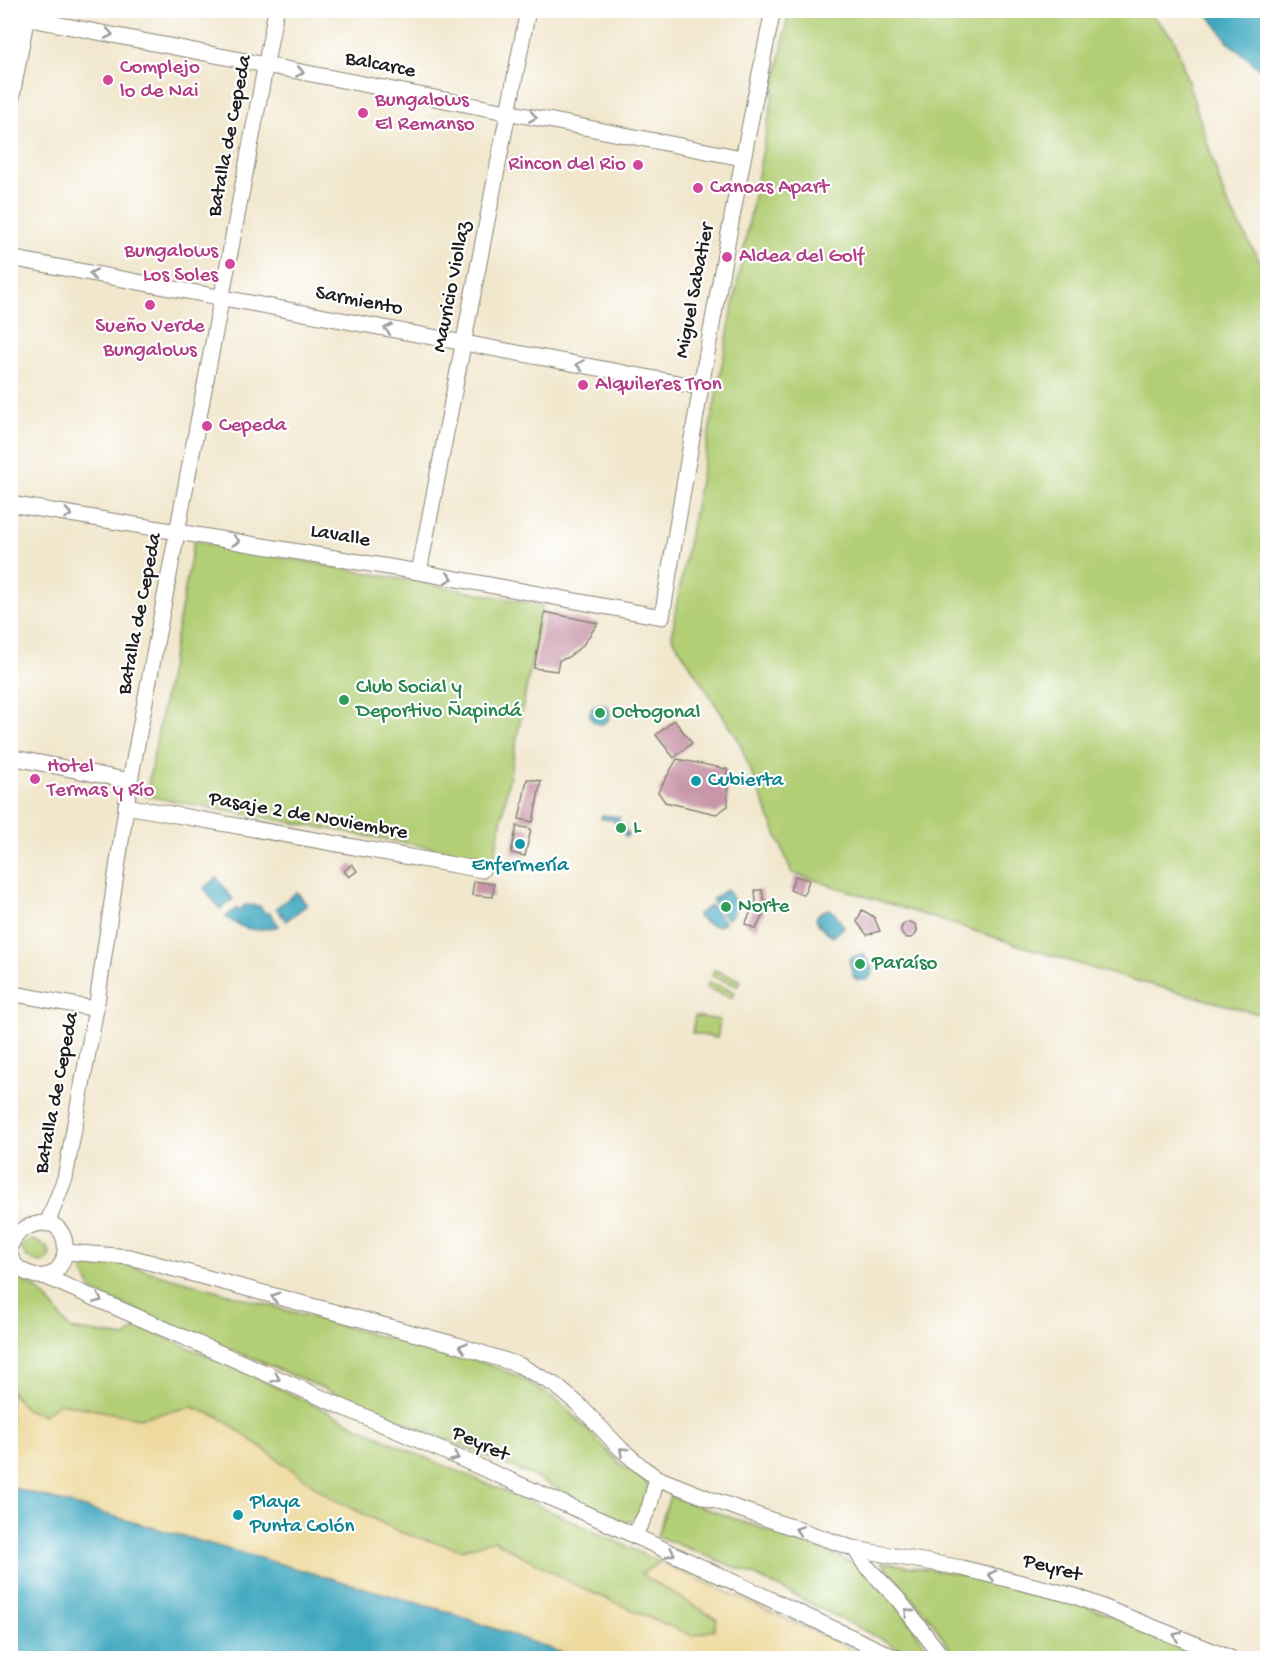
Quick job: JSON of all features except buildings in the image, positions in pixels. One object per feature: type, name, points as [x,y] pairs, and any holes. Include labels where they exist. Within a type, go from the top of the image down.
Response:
[{"type":"street","name":"Batalla de Cepeda","points":[[47,1224],[65,1178],[96,1009],[130,781],[276,10]]},
{"type":"street","name":"Mauricio Viollaz","points":[[419,572],[528,10]]},
{"type":"street","name":"Miguel Sabatier","points":[[662,617],[699,387],[742,158],[773,10]]},
{"type":"street","name":"Balcarce","points":[[10,15],[27,14],[266,65],[742,158]]},
{"type":"street","points":[[10,108],[27,14]]},
{"type":"street","name":"Sarmiento","points":[[10,258],[699,387]]},
{"type":"street","name":"Lavalle","points":[[10,504],[419,572],[662,617]]},
{"type":"street","points":[[10,758],[130,781]]},
{"type":"street","name":"Pasaje 2 de Noviembre","points":[[126,806],[482,870]]},
{"type":"street","points":[[10,993],[96,1009]]},
{"type":"street","points":[[10,1230],[43,1223],[58,1228],[64,1238],[65,1258],[56,1271],[44,1276]]},
{"type":"street","points":[[10,1246],[15,1234],[28,1226]]},
{"type":"street","name":"Peyret","points":[[66,1252],[130,1257],[457,1345],[519,1365],[555,1385],[578,1404],[627,1455],[657,1478],[710,1499],[855,1549],[962,1568],[1075,1596],[1166,1631],[1230,1659]]},
{"type":"street","name":"Peyret","points":[[12,1261],[28,1274],[44,1276],[634,1536],[896,1659]]},
{"type":"street","points":[[634,1536],[650,1508],[657,1478]]},
{"type":"street","points":[[855,1549],[865,1565],[897,1598],[943,1659]]},
{"type":"green space","points":[[789,11],[1147,11],[1174,38],[1225,199],[1267,274],[1267,1016],[1104,972],[792,873],[738,739],[672,637]]},
{"type":"green space","name":"Club Social y Deportivo Ñapindá","points":[[194,541],[542,605],[494,859],[146,796]]},
{"type":"green space","points":[[714,970],[740,980],[738,986],[712,976]]},
{"type":"green space","points":[[709,982],[735,992],[732,998],[707,988]]},
{"type":"green space","points":[[695,1016],[720,1020],[717,1038],[692,1033]]},
{"type":"green space","points":[[33,1240],[47,1247],[50,1253],[44,1262],[40,1263],[31,1259],[21,1248],[24,1243]]},
{"type":"green space","points":[[87,1258],[112,1261],[377,1336],[471,1358],[520,1377],[563,1404],[620,1464],[646,1482],[650,1490],[643,1511],[631,1522],[623,1522],[531,1475],[94,1292],[83,1271]]},
{"type":"green space","points":[[10,1276],[30,1285],[45,1296],[70,1329],[125,1337],[139,1326],[256,1377],[405,1449],[540,1506],[660,1562],[641,1574],[717,1619],[714,1630],[692,1636],[577,1586],[494,1540],[462,1550],[402,1533],[331,1498],[219,1417],[193,1407],[139,1418],[59,1403],[45,1415],[27,1410],[11,1392]]},
{"type":"green space","points":[[670,1496],[858,1565],[898,1606],[934,1658],[919,1658],[752,1574],[657,1536]]},
{"type":"green space","points":[[881,1562],[977,1577],[1072,1600],[1216,1658],[956,1658],[932,1621]]},
{"type":"sand","name":"Playa Punta Colón","points":[[10,1392],[27,1410],[44,1415],[59,1403],[139,1418],[192,1407],[219,1417],[331,1498],[402,1533],[462,1550],[494,1540],[577,1586],[692,1636],[714,1630],[717,1619],[641,1574],[660,1562],[872,1658],[576,1658],[445,1611],[11,1487]]},
{"type":"water","points":[[1206,11],[1267,11],[1267,75],[1229,43]]},
{"type":"water","name":"Octogonal","points":[[600,704],[607,707],[610,714],[607,721],[600,724],[593,721],[590,714],[593,707]]},
{"type":"water","name":"L","points":[[602,815],[619,817],[619,821],[629,834],[626,837],[613,820],[601,819]]},
{"type":"water","points":[[217,878],[233,899],[220,909],[204,888]]},
{"type":"water","name":"Norte","points":[[727,889],[732,897],[734,909],[727,920],[712,900]]},
{"type":"water","points":[[297,892],[307,905],[286,921],[276,908]]},
{"type":"water","points":[[245,905],[260,906],[266,914],[269,912],[279,926],[250,929],[239,926],[225,917]]},
{"type":"water","name":"Norte","points":[[711,905],[725,923],[717,926],[709,925],[697,915]]},
{"type":"water","name":"Paraíso","points":[[829,909],[834,912],[844,927],[833,937],[820,926],[816,919],[818,915]]},
{"type":"water","name":"Paraíso","points":[[863,953],[873,968],[873,973],[867,980],[857,980],[853,976],[849,959]]},
{"type":"water","points":[[10,1487],[445,1611],[576,1658],[11,1658]]},
{"type":"place","name":"Complejo lo de Nai","points":[[108,80]]},
{"type":"place","name":"Bungalows El Remanso","points":[[363,113]]},
{"type":"place","name":"Rincon del Rio","points":[[638,165]]},
{"type":"place","name":"Canoas Apart","points":[[698,188]]},
{"type":"place","name":"Aldea del Golf","points":[[727,257]]},
{"type":"place","name":"Bungalows Los Soles","points":[[230,264]]},
{"type":"place","name":"Sueño Verde Bungalows","points":[[150,305]]},
{"type":"place","name":"Alquileres Tron","points":[[583,385]]},
{"type":"place","name":"Cepeda","points":[[207,426]]},
{"type":"place","name":"Club Social y Deportivo Ñapindá","points":[[344,700]]},
{"type":"place","name":"Octogonal","points":[[600,713]]},
{"type":"place","name":"Hotel Termas y Río","points":[[35,779]]},
{"type":"place","name":"Cubierta","points":[[696,781]]},
{"type":"place","name":"L","points":[[621,828]]},
{"type":"place","name":"Enfermería","points":[[520,844]]},
{"type":"place","name":"Norte","points":[[726,907]]},
{"type":"place","name":"Paraíso","points":[[860,964]]},
{"type":"place","name":"Playa Punta Colón","points":[[238,1515]]}]
